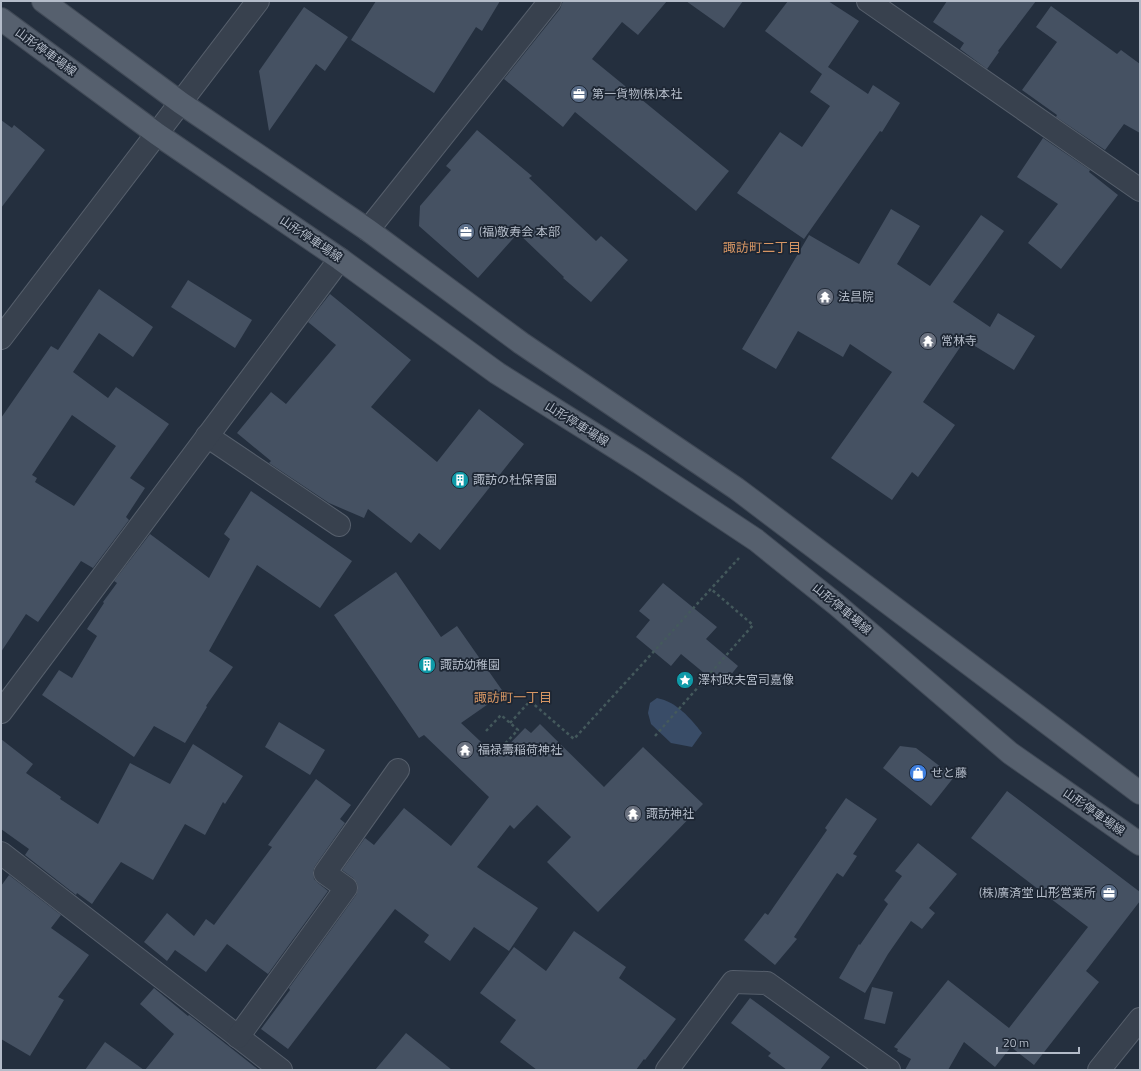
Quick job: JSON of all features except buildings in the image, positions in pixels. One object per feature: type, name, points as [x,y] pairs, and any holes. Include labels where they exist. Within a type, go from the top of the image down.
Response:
[{"type":"main road","points":[[43,1],[181,103],[368,230],[521,343],[737,489],[1140,793]]},
{"type":"main road","name":"山形停車場線","points":[[1,19],[157,134],[340,259],[497,374],[640,463],[756,540],[838,605],[1010,753],[1140,844]]},
{"type":"street","points":[[1,338],[258,1]]},
{"type":"street","points":[[368,230],[550,1]]},
{"type":"street","points":[[868,1],[1140,190]]},
{"type":"street","points":[[1,712],[340,259]]},
{"type":"street","points":[[207,436],[339,525]]},
{"type":"street","points":[[238,1037],[346,888],[325,873],[398,770]]},
{"type":"street","points":[[1,853],[278,1069]]},
{"type":"street","points":[[667,1070],[733,982],[767,983],[878,1067]]},
{"type":"street","points":[[1099,1070],[1140,1018]]},
{"type":"path","points":[[510,723],[530,701],[574,739],[756,540]]},
{"type":"path","points":[[655,736],[752,625],[711,590]]},
{"type":"path","points":[[486,731],[501,715],[518,730],[498,750]]},
{"type":"water","points":[[657,698],[677,707],[688,716],[702,733],[692,747],[671,743],[651,724],[648,713],[650,703]]},
{"type":"place","name":"第一貨物(株)本社","points":[[579,94]]},
{"type":"place","name":"(福)敬寿会 本部","points":[[466,232]]},
{"type":"place","name":"法昌院","points":[[825,297]]},
{"type":"place","name":"常林寺","points":[[928,341]]},
{"type":"place","name":"諏訪の杜保育園","points":[[460,480]]},
{"type":"place","name":"諏訪幼稚園","points":[[427,665]]},
{"type":"place","name":"澤村政夫宮司嘉像","points":[[685,680]]},
{"type":"place","name":"福禄壽稲荷神社","points":[[465,750]]},
{"type":"place","name":"せと藤","points":[[918,773]]},
{"type":"place","name":"諏訪神社","points":[[633,814]]},
{"type":"place","name":"(株)廣済堂 山形営業所","points":[[1109,893]]},
{"type":"district","name":"諏訪町二丁目","points":[[762,247]]},
{"type":"district","name":"諏訪町一丁目","points":[[513,697]]}]
